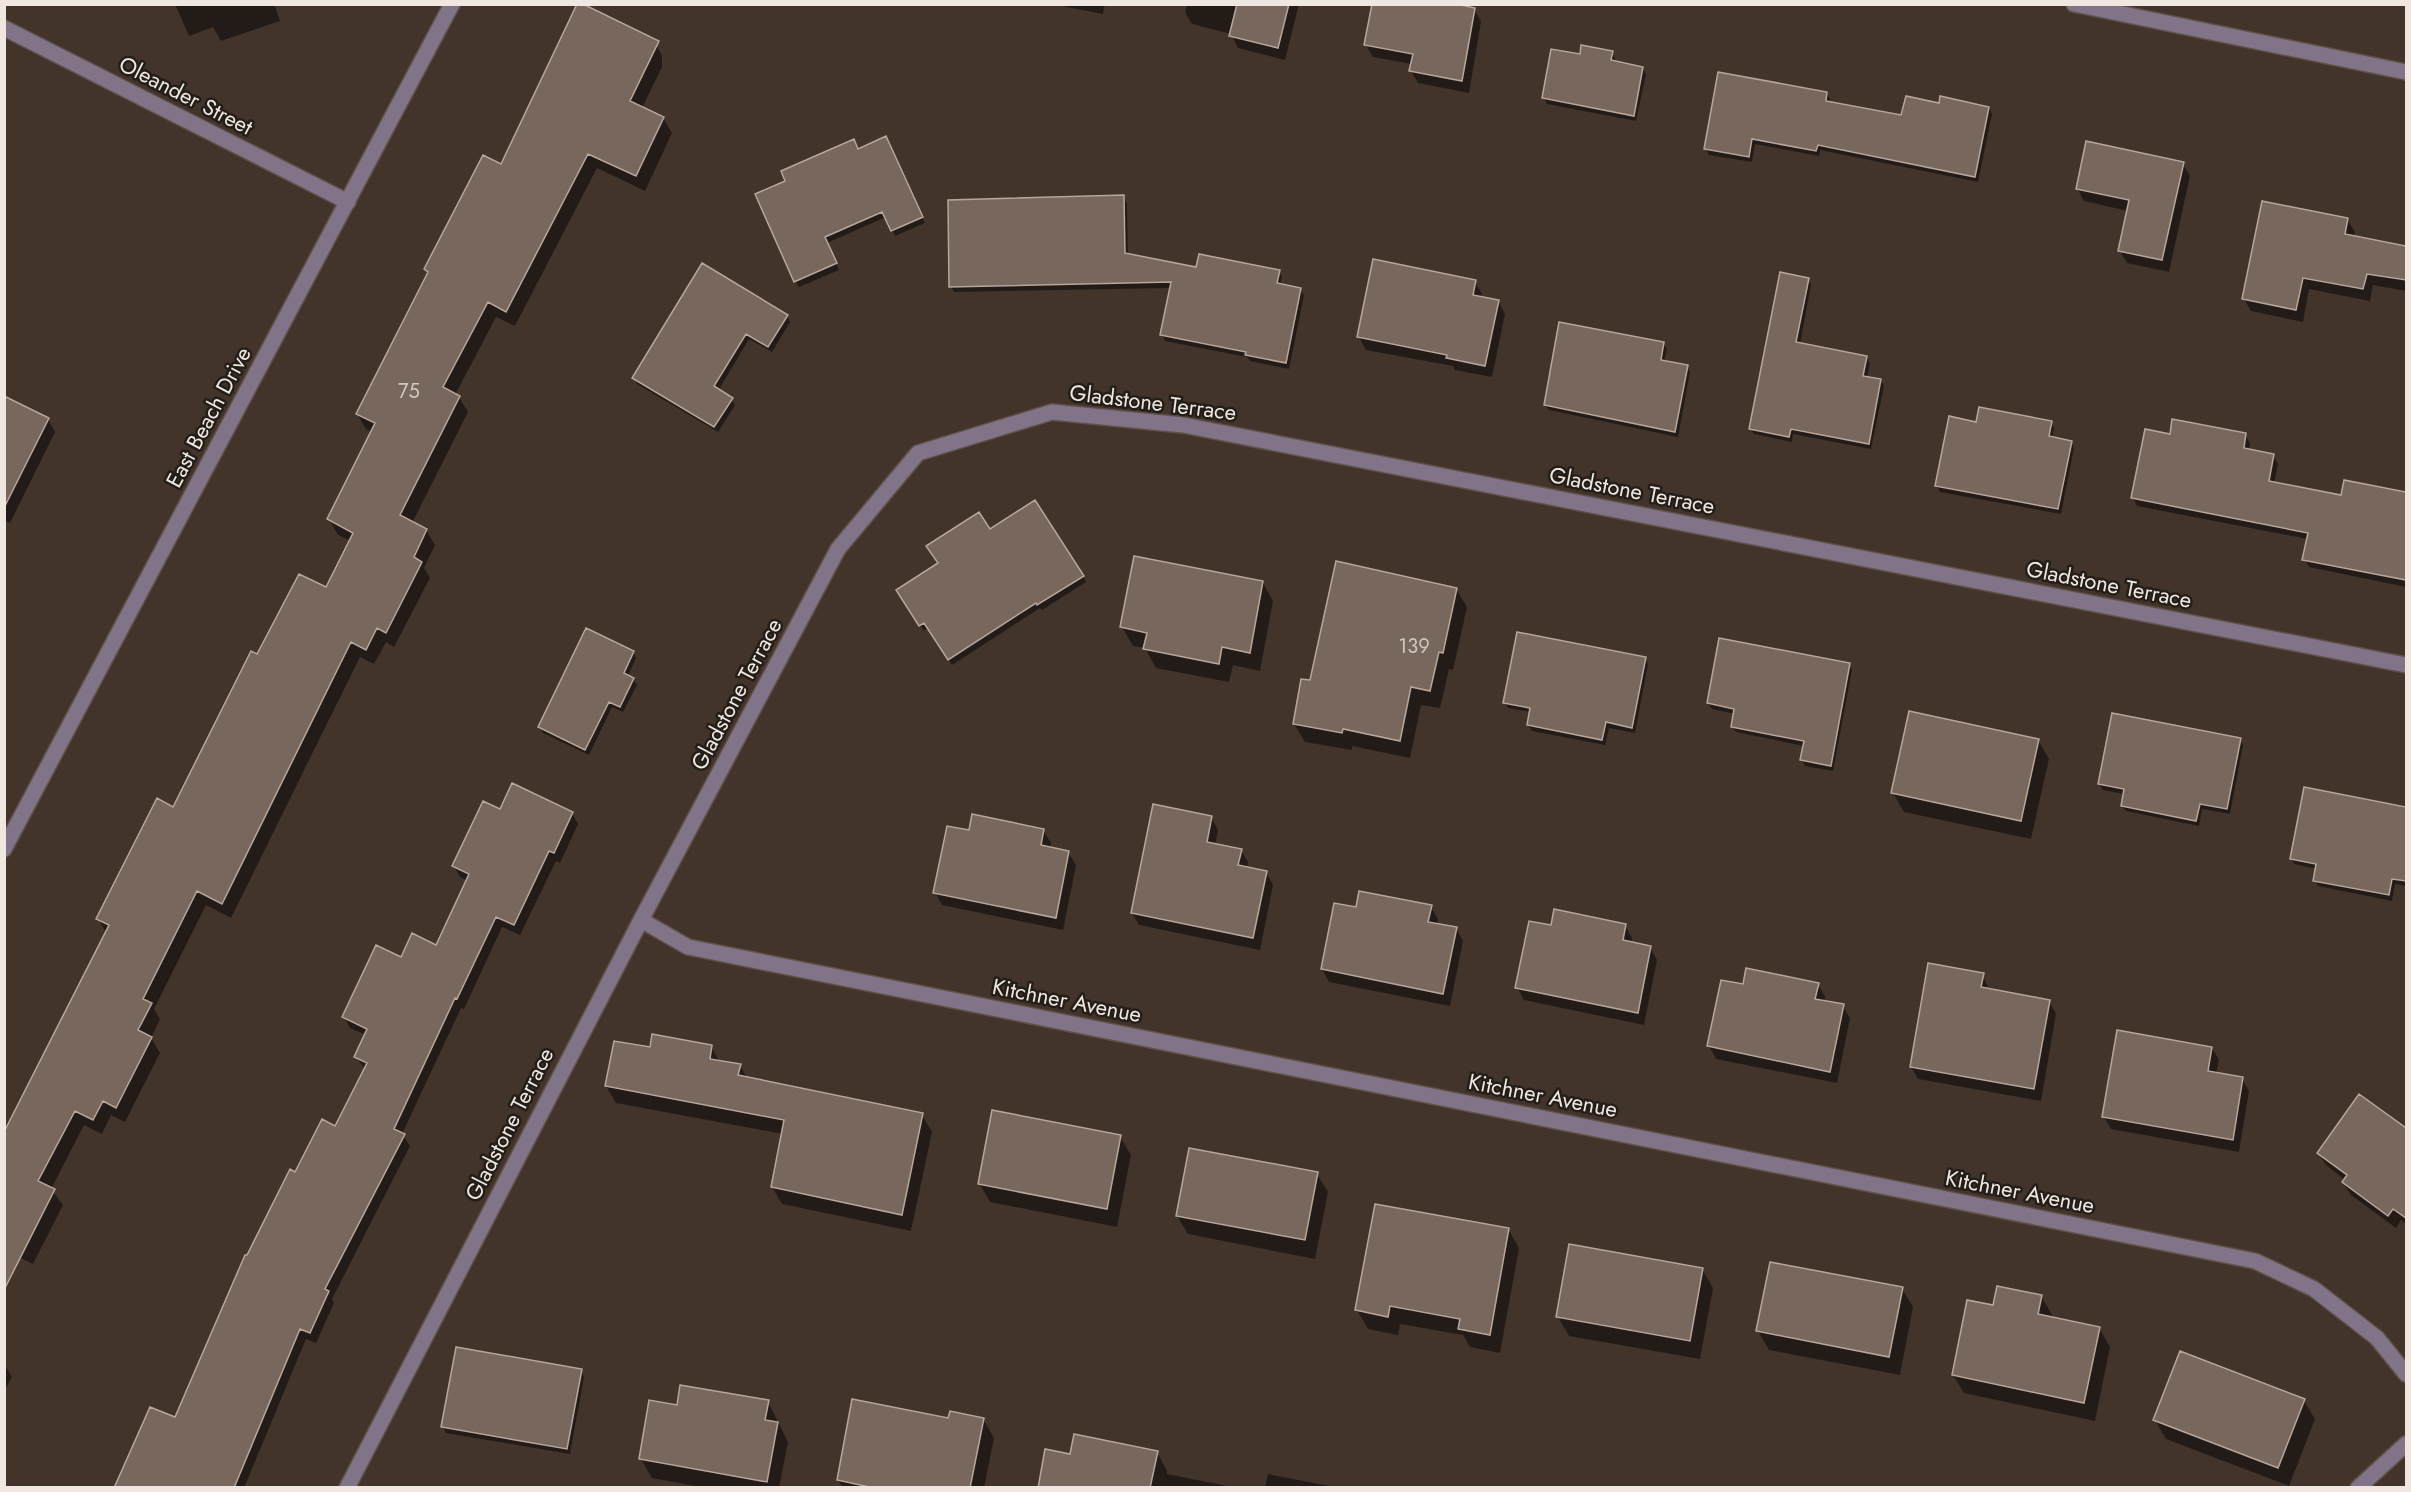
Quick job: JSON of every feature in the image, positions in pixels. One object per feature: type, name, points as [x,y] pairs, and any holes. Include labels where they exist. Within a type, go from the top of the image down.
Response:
[{"type":"street","name":"East Beach Drive","points":[[4,849],[452,4]]},
{"type":"street","points":[[2074,4],[2406,72]]},
{"type":"street","name":"Oleander Street","points":[[4,28],[348,202]]},
{"type":"street","name":"Gladstone Terrace","points":[[350,1487],[641,920],[838,549],[918,453],[1052,412],[1183,425],[2406,665]]},
{"type":"street","name":"Kitchner Avenue","points":[[641,920],[688,947],[2255,1261],[2314,1288],[2377,1338],[2406,1374]]},
{"type":"street","points":[[2358,1488],[2406,1444]]},
{"type":"building","points":[[577,4],[583,4],[659,41],[630,101],[664,117],[636,176],[588,154],[506,312],[488,302],[443,387],[460,396],[400,515],[427,529],[414,557],[422,562],[386,633],[377,628],[366,650],[351,642],[222,904],[197,891],[143,999],[152,1003],[138,1030],[152,1037],[116,1108],[103,1101],[93,1120],[75,1111],[38,1181],[55,1189],[4,1290],[4,1132],[109,925],[96,919],[157,798],[173,807],[251,651],[257,654],[299,574],[326,587],[353,533],[327,519],[375,423],[356,414],[428,272],[424,269],[483,155],[501,164]]},
{"type":"building","points":[[1237,4],[1289,4],[1278,48],[1229,36]]},
{"type":"building","points":[[1372,4],[1456,4],[1475,8],[1462,81],[1409,71],[1413,54],[1364,45]]},
{"type":"building","points":[[1581,45],[1613,51],[1611,60],[1643,67],[1634,116],[1542,98],[1551,49],[1580,54]]},
{"type":"building","points":[[1718,72],[1827,92],[1826,101],[1901,115],[1906,96],[1939,103],[1940,96],[1989,107],[1975,177],[1818,145],[1816,151],[1752,139],[1749,157],[1704,149]]},
{"type":"building","points":[[886,136],[923,217],[891,231],[882,212],[825,237],[837,263],[794,282],[755,194],[785,181],[781,171],[854,139],[858,149]]},
{"type":"building","points":[[2086,141],[2184,162],[2162,260],[2118,251],[2129,200],[2076,189]]},
{"type":"building","points":[[1124,195],[1125,253],[1196,267],[1199,254],[1280,270],[1277,283],[1301,288],[1286,363],[1245,355],[1246,352],[1160,335],[1171,282],[949,287],[948,200]]},
{"type":"building","points":[[2262,201],[2348,218],[2345,234],[2406,246],[2406,280],[2367,274],[2363,289],[2303,278],[2296,310],[2242,299]]},
{"type":"building","points":[[1373,259],[1476,280],[1473,295],[1499,300],[1485,366],[1446,358],[1447,355],[1357,337]]},
{"type":"building","points":[[702,263],[788,315],[768,347],[746,334],[714,386],[733,398],[714,427],[632,378]]},
{"type":"building","points":[[1780,272],[1809,278],[1796,342],[1867,356],[1863,376],[1881,379],[1869,444],[1791,429],[1789,437],[1749,429]]},
{"type":"building","points":[[1559,322],[1664,342],[1661,360],[1688,365],[1675,432],[1544,405]]},
{"type":"building","points":[[4,396],[49,418],[4,508]]},
{"type":"building","points":[[1979,407],[2052,421],[2049,436],[2072,441],[2058,509],[1935,486],[1949,416],[1976,422]]},
{"type":"building","points":[[2172,419],[2246,433],[2244,448],[2274,454],[2269,481],[2341,495],[2344,480],[2406,492],[2406,580],[2302,560],[2308,533],[2131,498],[2145,429],[2170,434]]},
{"type":"building","points":[[1035,500],[1084,576],[1037,605],[1036,603],[948,660],[924,623],[919,626],[896,590],[938,563],[926,546],[979,512],[990,529]]},
{"type":"building","points":[[1134,556],[1263,581],[1250,653],[1222,647],[1219,664],[1143,649],[1147,633],[1120,627]]},
{"type":"building","points":[[1336,561],[1457,588],[1443,653],[1439,652],[1430,691],[1411,687],[1400,741],[1343,729],[1342,733],[1293,724],[1301,679],[1310,680]]},
{"type":"building","points":[[586,628],[634,651],[624,673],[634,678],[620,707],[609,702],[585,750],[538,727]]},
{"type":"building","points":[[1517,632],[1646,657],[1632,728],[1606,722],[1602,740],[1527,725],[1530,708],[1503,703]]},
{"type":"building","points":[[1719,638],[1850,663],[1831,766],[1800,760],[1804,741],[1731,727],[1734,709],[1707,703]]},
{"type":"building","points":[[1909,711],[2039,739],[2021,821],[1891,793]]},
{"type":"building","points":[[2112,713],[2241,738],[2227,809],[2200,804],[2196,821],[2121,806],[2124,789],[2098,784]]},
{"type":"building","points":[[512,783],[573,812],[554,853],[549,851],[514,925],[496,917],[457,999],[455,998],[394,1129],[405,1134],[325,1289],[329,1291],[310,1333],[300,1329],[234,1488],[114,1488],[150,1407],[175,1417],[245,1255],[290,1169],[295,1172],[322,1119],[335,1126],[367,1063],[354,1057],[367,1029],[342,1017],[376,945],[401,957],[412,933],[436,945],[469,874],[452,866],[483,801],[500,809]]},
{"type":"building","points":[[2304,787],[2406,807],[2406,881],[2392,879],[2389,895],[2313,881],[2316,864],[2290,859]]},
{"type":"building","points":[[1153,804],[1212,816],[1207,842],[1242,849],[1238,865],[1267,871],[1253,938],[1131,913]]},
{"type":"building","points":[[972,814],[1044,829],[1041,845],[1069,851],[1056,918],[933,893],[947,826],[969,830]]},
{"type":"building","points":[[1359,891],[1432,905],[1428,922],[1457,927],[1443,994],[1321,969],[1334,903],[1356,907]]},
{"type":"building","points":[[1554,909],[1626,924],[1623,940],[1651,946],[1638,1013],[1515,988],[1529,921],[1551,925]]},
{"type":"building","points":[[1928,963],[1984,973],[1981,987],[2050,1000],[2034,1089],[1910,1067]]},
{"type":"building","points":[[1746,968],[1819,983],[1815,999],[1844,1004],[1830,1072],[1707,1046],[1721,980],[1743,984]]},
{"type":"building","points":[[2117,1030],[2212,1047],[2208,1071],[2243,1077],[2233,1140],[2102,1117]]},
{"type":"building","points":[[652,1034],[712,1045],[710,1059],[741,1064],[738,1075],[923,1113],[902,1215],[771,1187],[784,1120],[605,1086],[614,1041],[650,1047]]},
{"type":"building","points":[[2359,1094],[2406,1128],[2406,1218],[2393,1209],[2388,1216],[2342,1182],[2347,1175],[2317,1153]]},
{"type":"building","points":[[992,1110],[1121,1135],[1107,1209],[978,1184]]},
{"type":"building","points":[[1189,1148],[1318,1172],[1305,1240],[1176,1216]]},
{"type":"building","points":[[1375,1204],[1509,1228],[1490,1335],[1458,1329],[1460,1319],[1390,1306],[1388,1317],[1355,1310]]},
{"type":"building","points":[[1569,1244],[1703,1268],[1690,1341],[1556,1317]]},
{"type":"building","points":[[1770,1262],[1903,1287],[1889,1357],[1756,1331]]},
{"type":"building","points":[[1997,1286],[2042,1295],[2038,1314],[2100,1327],[2084,1403],[1952,1375],[1967,1300],[1993,1305]]},
{"type":"building","points":[[456,1347],[582,1369],[567,1449],[441,1427]]},
{"type":"building","points":[[2180,1351],[2305,1399],[2278,1468],[2153,1420]]},
{"type":"building","points":[[680,1385],[769,1400],[765,1420],[778,1422],[767,1482],[639,1459],[649,1400],[677,1405]]},
{"type":"building","points":[[852,1399],[948,1418],[950,1411],[984,1418],[970,1488],[874,1488],[837,1480]]},
{"type":"building","points":[[1074,1434],[1158,1451],[1150,1488],[1038,1488],[1045,1449],[1070,1454]]}]
